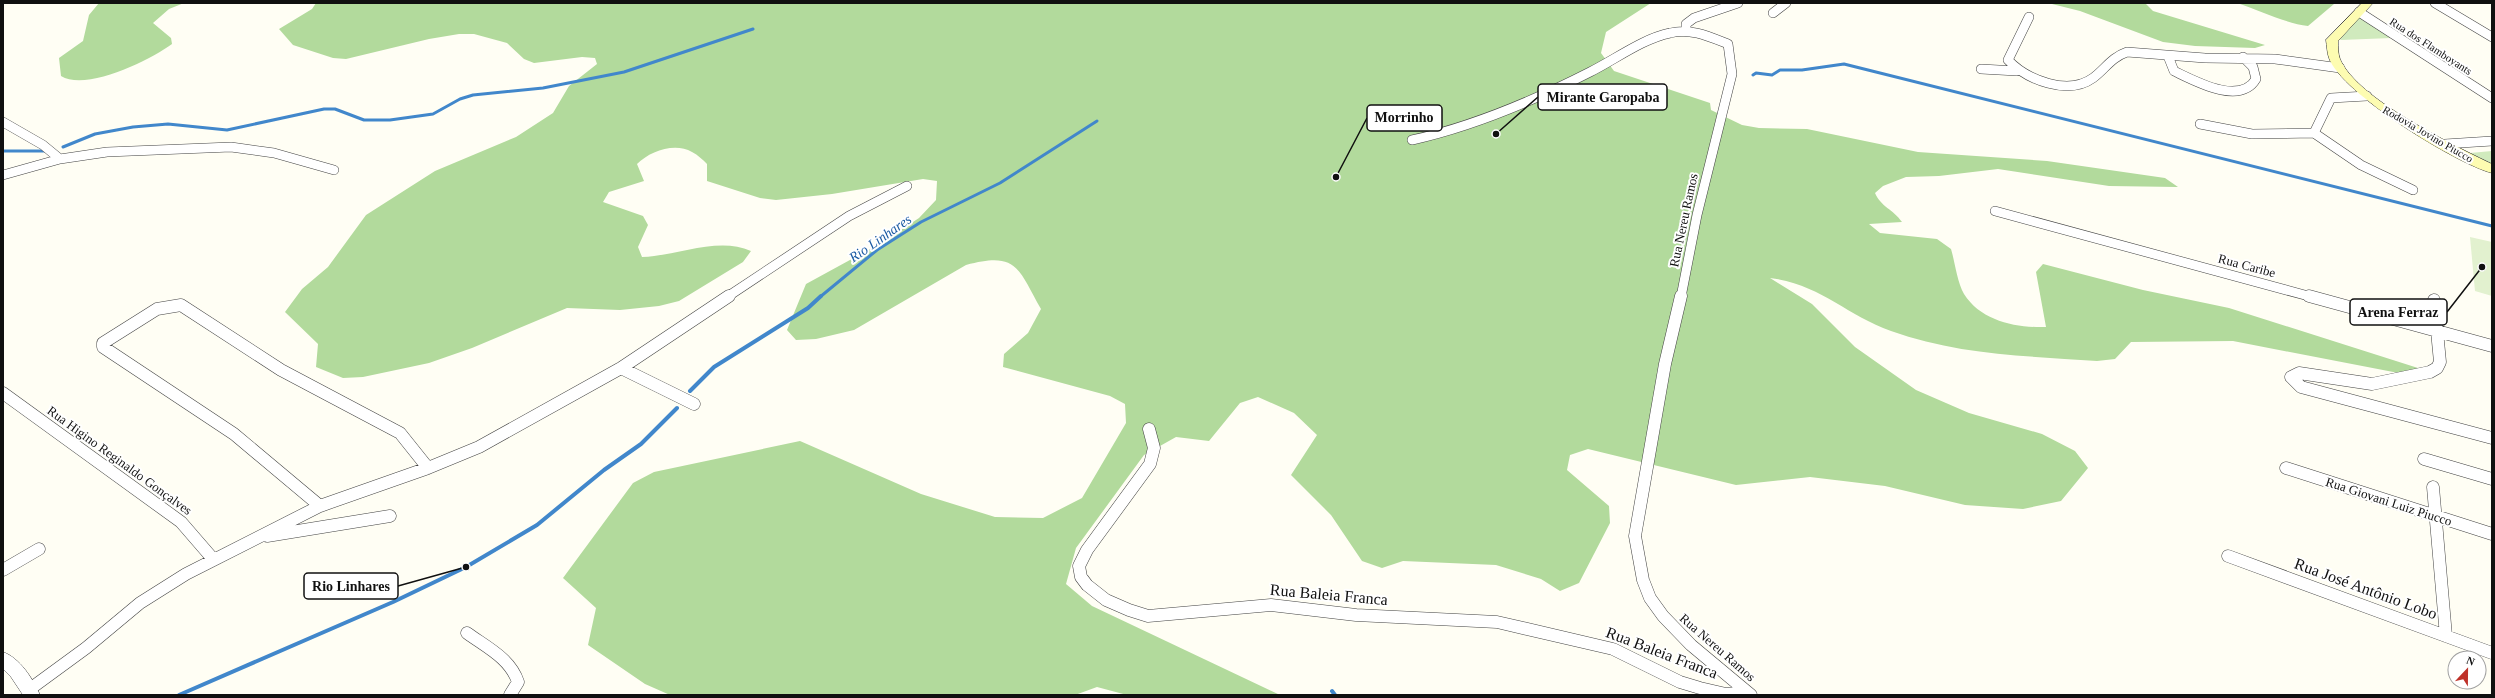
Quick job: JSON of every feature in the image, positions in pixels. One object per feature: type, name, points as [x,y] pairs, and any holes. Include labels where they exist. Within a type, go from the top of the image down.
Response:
[{"type":"main road","name":"Rodovia Jovino Piucco","points":[[2368,3],[2332,40],[2332,53],[2340,68],[2367,96],[2390,113],[2492,169]]},
{"type":"street","points":[[1686,31],[1687,21],[1730,9],[1738,3]]},
{"type":"street","points":[[1772,13],[1786,3]]},
{"type":"street","points":[[2435,3],[2492,37]]},
{"type":"street","name":"Rua dos Flamboyants","points":[[2359,12],[2492,98]]},
{"type":"street","points":[[2017,71],[2008,60],[2015,42],[2029,17]]},
{"type":"street","name":"Rua Nereu Ramos","points":[[1412,140],[1483,121],[1610,63],[1659,36],[1686,31],[1714,36],[1728,44],[1730,48],[1732,74],[1697,215],[1674,334],[1665,364],[1635,536],[1643,580],[1650,598],[1663,616],[1691,645],[1749,694]]},
{"type":"street","points":[[1981,69],[2017,71],[2046,82],[2078,84],[2087,82],[2120,53],[2294,60],[2340,68]]},
{"type":"street","points":[[2168,56],[2174,71],[2216,88],[2239,92],[2250,88],[2256,80],[2253,67],[2243,57]]},
{"type":"street","points":[[2314,133],[2331,98],[2367,96]]},
{"type":"street","points":[[3,122],[43,145],[60,159]]},
{"type":"street","points":[[2200,124],[2252,134],[2314,133],[2328,145],[2355,161],[2413,190]]},
{"type":"street","points":[[2450,147],[2492,141]]},
{"type":"street","points":[[3,175],[60,159],[107,152],[231,147],[274,153],[334,170]]},
{"type":"street","points":[[2450,147],[2492,148]]},
{"type":"street","points":[[3,659],[31,692],[140,603],[213,559],[320,506],[428,468],[479,447],[621,368],[849,216],[907,186]]},
{"type":"street","name":"Rua Caribe","points":[[1995,211],[2492,346]]},
{"type":"street","points":[[2434,300],[2440,362],[2437,368],[2430,372],[2372,384],[2294,374],[2291,377],[2292,381],[2301,387],[2492,438]]},
{"type":"street","points":[[320,506],[234,434],[104,347],[103,343],[157,310],[180,304],[281,370],[400,433],[428,468]]},
{"type":"street","points":[[621,368],[694,404]]},
{"type":"street","name":"Rua Higino Reginaldo Gonçalves","points":[[3,393],[181,522],[213,559]]},
{"type":"street","name":"Rua Baleia Franca","points":[[1149,429],[1154,448],[1150,464],[1091,544],[1083,556],[1079,568],[1081,578],[1091,589],[1129,611],[1148,616],[1271,605],[1356,615],[1497,622],[1613,649],[1700,688],[1726,694],[1749,694]]},
{"type":"street","points":[[2424,459],[2492,480]]},
{"type":"street","name":"Rua Giovani Luiz Piucco","points":[[2286,468],[2492,534]]},
{"type":"street","points":[[2433,486],[2446,636]]},
{"type":"street","points":[[254,538],[390,516]]},
{"type":"street","points":[[3,570],[39,549]]},
{"type":"street","name":"Rua José Antônio Lobo","points":[[2228,556],[2492,653]]},
{"type":"street","points":[[467,633],[510,667],[517,676],[518,682],[510,695]]},
{"type":"green space","points":[[99,3],[184,3],[169,9],[153,23],[171,38],[172,44],[162,51],[118,72],[101,77],[86,80],[72,80],[61,76],[59,58],[83,41],[89,15]]},
{"type":"green space","points":[[316,3],[1651,3],[1606,32],[1601,53],[1614,71],[1710,103],[1711,110],[1742,125],[1759,128],[1807,129],[1918,152],[2047,161],[2165,178],[2178,187],[2109,186],[1998,169],[1939,176],[1906,177],[1883,186],[1875,193],[1880,202],[1895,214],[1902,222],[1869,224],[1880,233],[1937,239],[1951,249],[1958,278],[1964,294],[1980,311],[1990,317],[2011,324],[2046,327],[2036,272],[2043,264],[2143,290],[2229,308],[2418,368],[2414,376],[2233,341],[2131,342],[2115,359],[2097,361],[2018,356],[1967,350],[1916,339],[1891,331],[1860,317],[1818,293],[1788,281],[1770,278],[1812,304],[1855,347],[1916,390],[1969,413],[2042,434],[2075,451],[2088,468],[2061,501],[2023,509],[1965,505],[1885,486],[1810,477],[1736,485],[1588,449],[1570,455],[1567,470],[1609,506],[1610,523],[1579,583],[1560,591],[1541,579],[1496,565],[1403,561],[1382,568],[1362,561],[1331,515],[1291,475],[1317,435],[1294,413],[1258,397],[1240,403],[1209,441],[1176,437],[1144,455],[1076,548],[1066,584],[1092,606],[1280,695],[1127,695],[1097,687],[1075,695],[670,695],[645,684],[588,645],[596,608],[563,578],[633,483],[654,472],[800,441],[921,494],[995,517],[1043,518],[1082,498],[1126,423],[1125,404],[1110,396],[1003,367],[1004,354],[1028,333],[1041,309],[1021,274],[1007,262],[996,260],[966,265],[854,330],[816,339],[796,340],[787,330],[806,284],[881,243],[919,218],[936,200],[937,181],[923,179],[832,194],[776,200],[760,198],[707,181],[707,164],[694,153],[678,148],[663,149],[642,159],[637,164],[644,181],[609,192],[603,202],[643,216],[648,225],[638,247],[642,257],[725,245],[751,251],[743,262],[679,301],[659,306],[620,310],[567,308],[472,348],[429,363],[363,377],[343,378],[316,367],[318,344],[285,312],[302,289],[328,267],[366,215],[435,171],[516,137],[553,113],[569,86],[597,64],[595,58],[582,57],[534,63],[524,59],[507,43],[474,34],[459,34],[429,39],[346,59],[333,58],[293,45],[279,29],[312,9]]},
{"type":"green space","points":[[2048,3],[2145,3],[2153,11],[2265,45],[2255,48],[2195,46],[2163,42],[2080,11]]},
{"type":"green space","points":[[2237,3],[2334,4],[2308,26],[2282,20]]},
{"type":"green space","points":[[2360,17],[2392,38],[2340,40],[2349,27]]},
{"type":"green space","points":[[2492,151],[2492,164],[2470,153]]},
{"type":"green space","points":[[2470,237],[2492,242],[2492,296],[2475,291]]},
{"type":"waterway","points":[[63,147],[95,134],[133,127],[168,124],[227,130],[324,109],[335,109],[364,120],[390,120],[433,114],[460,99],[473,95],[543,88],[624,72],[753,29]]},
{"type":"waterway","points":[[1753,75],[1756,73],[1772,75],[1780,70],[1802,70],[1844,64],[2492,226]]},
{"type":"waterway","name":"Rio Linhares","points":[[820,297],[877,250],[921,222],[1000,183],[1097,121]]},
{"type":"waterway","points":[[3,151],[44,151]]},
{"type":"waterway","name":"Rio Linhares","points":[[690,391],[714,367],[808,308],[821,296]]},
{"type":"waterway","name":"Rio Linhares","points":[[179,695],[393,602],[466,567],[537,525],[604,470],[641,444],[677,408]]},
{"type":"waterway","points":[[1332,691],[1335,695]]},
{"type":"place","name":"Mirante Garopaba","points":[[1496,134]]},
{"type":"place","name":"Morrinho","points":[[1336,177]]},
{"type":"place","name":"Arena Ferraz","points":[[2482,267]]},
{"type":"place","name":"Rio Linhares","points":[[466,567]]}]
